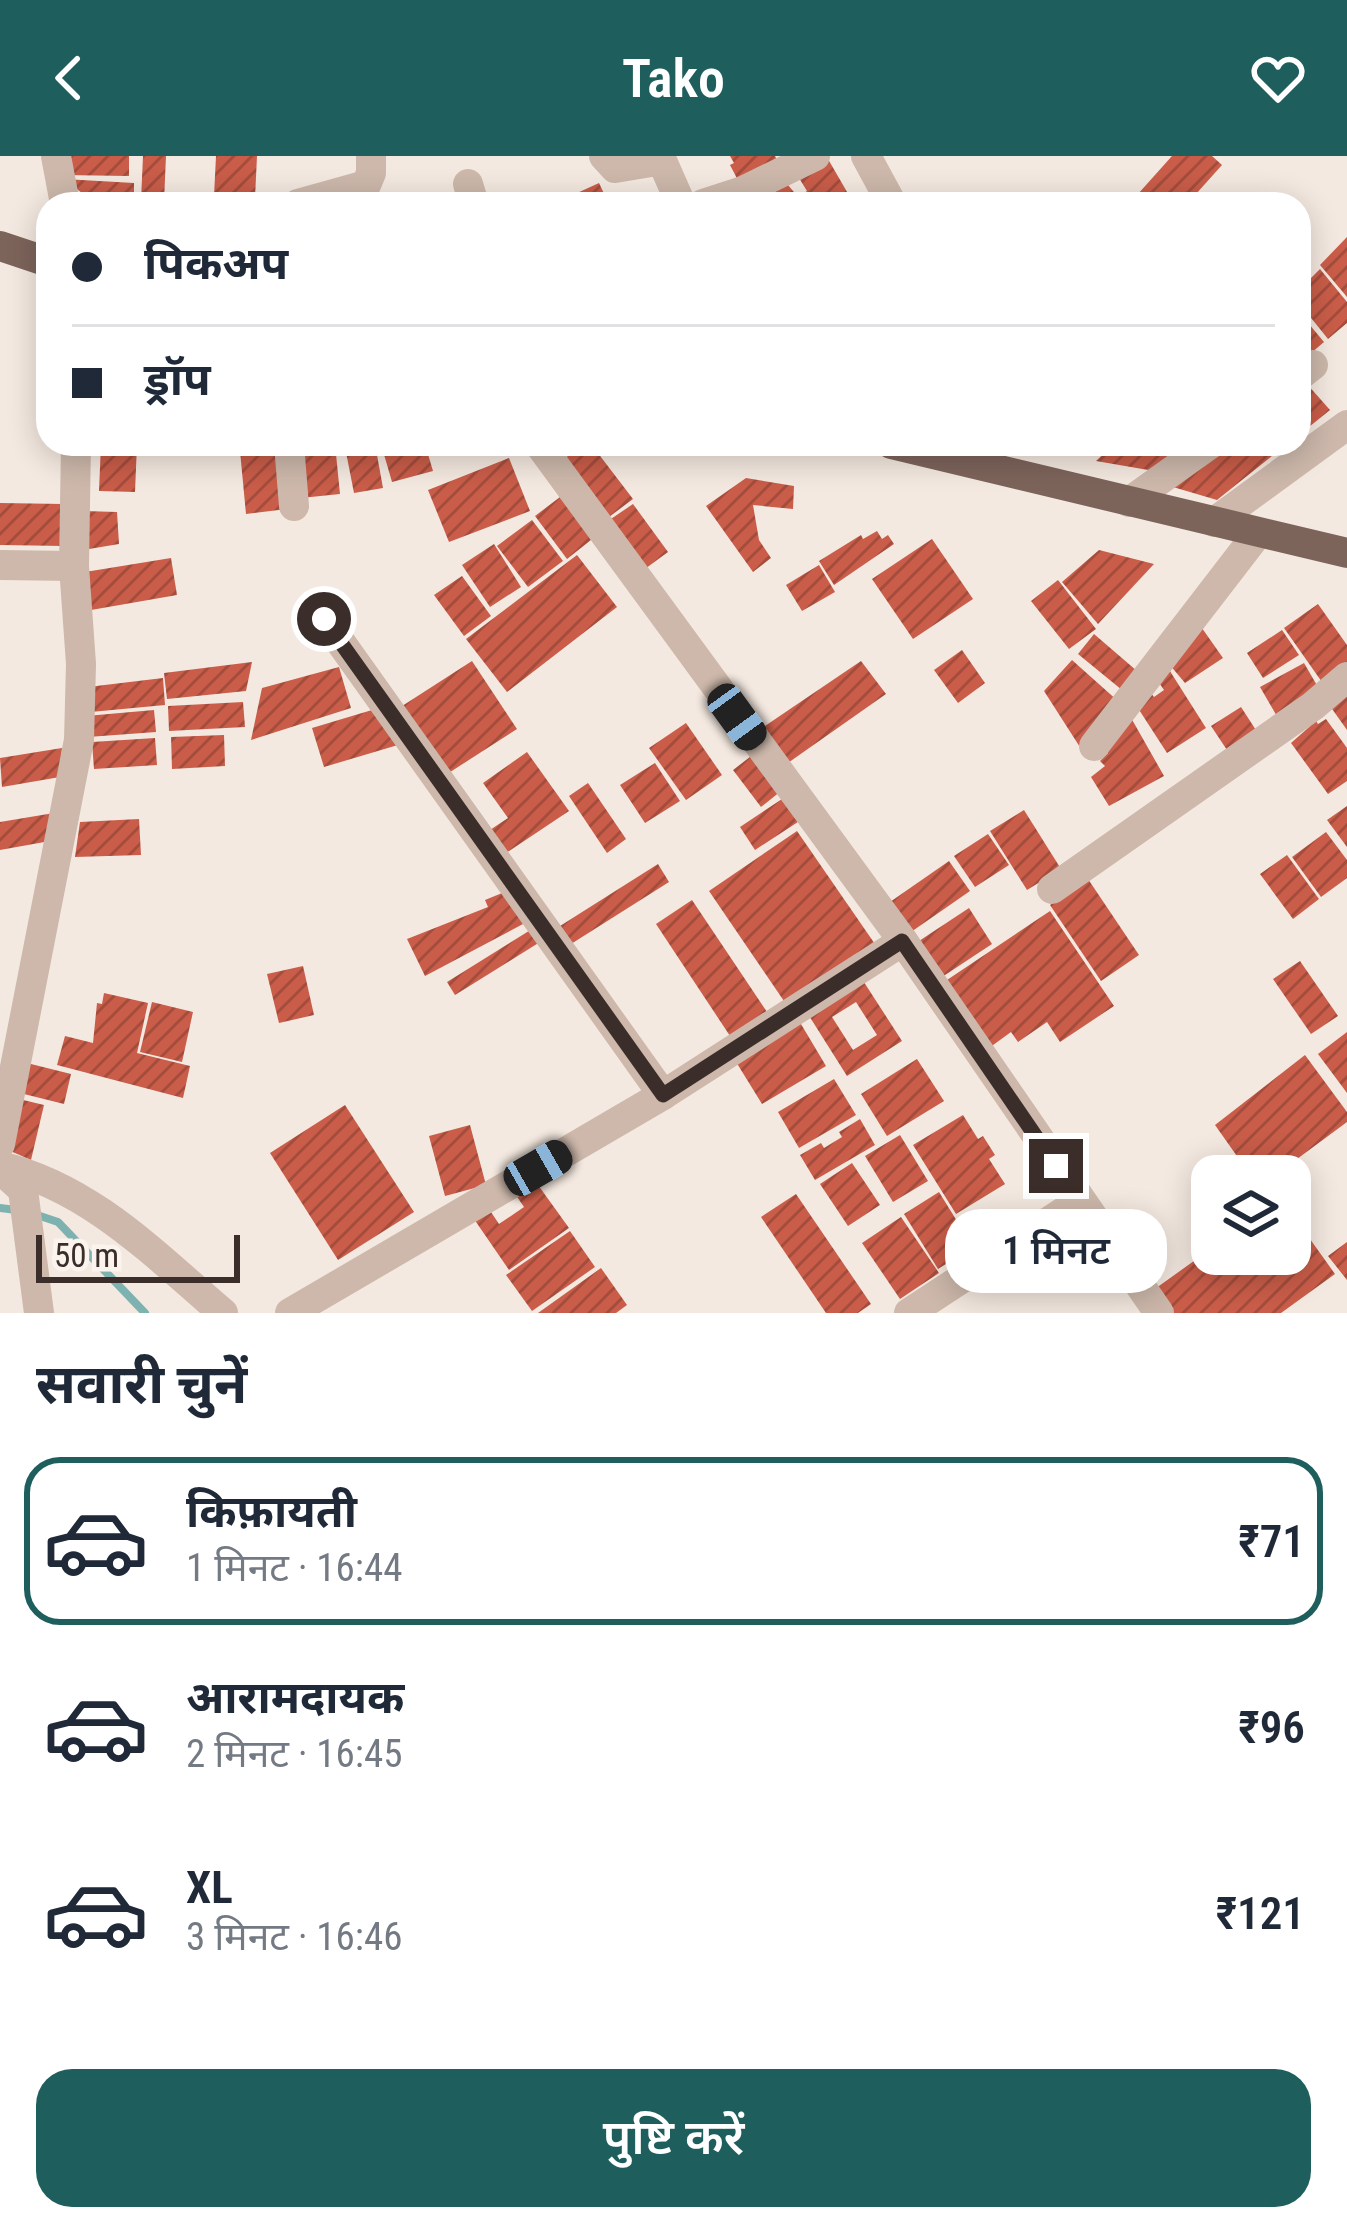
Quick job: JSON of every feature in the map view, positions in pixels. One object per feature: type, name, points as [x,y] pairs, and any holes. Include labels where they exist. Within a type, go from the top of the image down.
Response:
[{"type":"main road","points":[[0,246],[36,258]]},
{"type":"main road","points":[[949,456],[1347,553]]},
{"type":"street","points":[[56,156],[63,192]]},
{"type":"street","points":[[339,192],[366,184],[371,156]]},
{"type":"street","points":[[604,156],[615,168],[657,161],[676,192]]},
{"type":"street","points":[[740,192],[815,156]]},
{"type":"street","points":[[866,156],[886,192]]},
{"type":"street","points":[[1311,451],[1347,425]]},
{"type":"street","points":[[0,1144],[74,778],[81,664],[74,566],[76,456]]},
{"type":"street","points":[[290,456],[294,506]]},
{"type":"street","points":[[548,456],[902,941],[1159,1313]]},
{"type":"street","points":[[1129,502],[1193,456]]},
{"type":"street","points":[[1214,522],[1304,456]]},
{"type":"street","points":[[1094,746],[1258,532]]},
{"type":"street","points":[[0,565],[74,566]]},
{"type":"street","points":[[324,619],[663,1095]]},
{"type":"street","points":[[1052,889],[1276,734],[1347,677]]},
{"type":"street","points":[[290,1313],[663,1095],[902,941]]},
{"type":"street","points":[[39,1313],[14,1261],[26,1226],[8,1175],[41,1178],[115,1221],[223,1313]]},
{"type":"street","points":[[910,1313],[1080,1201]]},
{"type":"building","points":[[64,156],[129,156],[129,176],[63,175]]},
{"type":"building","points":[[143,156],[166,156],[164,192],[141,192]]},
{"type":"building","points":[[216,156],[257,156],[255,192],[214,192]]},
{"type":"building","points":[[730,156],[775,156],[781,168],[742,188]]},
{"type":"building","points":[[1172,156],[1212,156],[1222,165],[1198,192],[1140,192]]},
{"type":"building","points":[[828,159],[847,192],[806,192],[799,178]]},
{"type":"building","points":[[64,179],[134,183],[134,192],[81,192]]},
{"type":"building","points":[[599,183],[603,192],[579,192]]},
{"type":"building","points":[[1347,237],[1347,297],[1320,265]]},
{"type":"building","points":[[1320,269],[1347,302],[1347,323],[1328,339],[1311,318],[1311,278]]},
{"type":"building","points":[[1311,326],[1324,342],[1311,353]]},
{"type":"building","points":[[1311,389],[1330,410],[1311,425]]},
{"type":"building","points":[[100,456],[136,456],[135,492],[99,491]]},
{"type":"building","points":[[240,456],[281,456],[287,509],[246,514]]},
{"type":"building","points":[[297,456],[336,456],[340,494],[301,498]]},
{"type":"building","points":[[347,456],[377,456],[383,488],[354,493]]},
{"type":"building","points":[[384,456],[429,456],[433,471],[392,482]]},
{"type":"building","points":[[568,456],[600,456],[633,499],[601,523],[557,464]]},
{"type":"building","points":[[1101,456],[1185,456],[1160,472],[1096,461]]},
{"type":"building","points":[[1208,456],[1272,456],[1217,500],[1173,487]]},
{"type":"building","points":[[509,458],[530,511],[449,542],[428,490]]},
{"type":"building","points":[[746,478],[794,486],[793,509],[753,505],[759,540],[771,558],[753,572],[706,506]]},
{"type":"building","points":[[564,494],[596,536],[567,559],[535,516]]},
{"type":"building","points":[[0,503],[64,504],[64,546],[0,545]]},
{"type":"building","points":[[633,504],[668,552],[638,574],[602,525]]},
{"type":"building","points":[[84,511],[117,512],[119,544],[83,550]]},
{"type":"building","points":[[532,520],[563,561],[528,587],[497,546]]},
{"type":"building","points":[[877,531],[894,544],[834,585],[819,561],[861,535],[863,539]]},
{"type":"building","points":[[932,539],[973,599],[913,639],[872,579]]},
{"type":"building","points":[[494,544],[521,587],[490,607],[462,565]]},
{"type":"building","points":[[1099,550],[1154,564],[1098,624],[1062,582]]},
{"type":"building","points":[[577,555],[617,607],[507,692],[466,639]]},
{"type":"building","points":[[171,558],[177,595],[91,610],[85,572]]},
{"type":"building","points":[[819,565],[835,592],[802,611],[786,585]]},
{"type":"building","points":[[462,576],[491,616],[464,636],[434,595]]},
{"type":"building","points":[[1058,580],[1096,629],[1069,649],[1031,601]]},
{"type":"building","points":[[1318,604],[1347,645],[1347,668],[1324,685],[1284,628]]},
{"type":"building","points":[[1197,621],[1223,658],[1185,683],[1164,658]]},
{"type":"building","points":[[1282,630],[1299,655],[1263,678],[1247,653]]},
{"type":"building","points":[[1094,634],[1137,671],[1122,690],[1078,654]]},
{"type":"building","points":[[962,650],[985,683],[958,703],[934,670]]},
{"type":"building","points":[[1072,660],[1119,702],[1085,755],[1044,691]]},
{"type":"building","points":[[472,661],[517,729],[444,776],[399,708]]},
{"type":"building","points":[[861,661],[886,694],[785,765],[759,730]]},
{"type":"building","points":[[252,662],[246,691],[167,699],[164,673]]},
{"type":"building","points":[[1304,663],[1322,694],[1278,718],[1260,687]]},
{"type":"building","points":[[339,667],[351,708],[251,740],[262,688]]},
{"type":"building","points":[[1168,668],[1206,728],[1167,753],[1134,702],[1164,690],[1155,677]]},
{"type":"building","points":[[163,678],[165,705],[91,712],[88,687]]},
{"type":"building","points":[[1347,683],[1347,730],[1325,699]]},
{"type":"building","points":[[243,702],[245,727],[169,731],[168,706]]},
{"type":"building","points":[[382,707],[408,742],[324,767],[312,728]]},
{"type":"building","points":[[1241,707],[1263,741],[1233,759],[1211,726]]},
{"type":"building","points":[[1126,709],[1164,776],[1109,806],[1091,777],[1105,766],[1100,761],[1108,753],[1103,742]]},
{"type":"building","points":[[154,710],[156,732],[88,737],[86,716]]},
{"type":"building","points":[[1326,719],[1347,748],[1347,781],[1328,794],[1291,743],[1316,721]]},
{"type":"building","points":[[686,723],[722,775],[686,800],[649,748]]},
{"type":"building","points":[[224,735],[225,766],[172,769],[171,737]]},
{"type":"building","points":[[155,738],[157,765],[94,769],[92,742]]},
{"type":"building","points":[[62,748],[60,777],[2,787],[0,758]]},
{"type":"building","points":[[759,750],[786,787],[761,807],[733,770]]},
{"type":"building","points":[[527,752],[569,811],[497,859],[481,836],[508,818],[483,783]]},
{"type":"building","points":[[655,763],[680,801],[645,823],[620,785]]},
{"type":"building","points":[[588,783],[626,839],[607,853],[569,796]]},
{"type":"building","points":[[788,795],[804,818],[755,850],[740,827]]},
{"type":"building","points":[[1347,806],[1347,847],[1327,820]]},
{"type":"building","points":[[1024,810],[1061,869],[1027,890],[990,831]]},
{"type":"building","points":[[54,813],[50,841],[0,850],[0,822]]},
{"type":"building","points":[[139,819],[141,855],[75,857],[80,822]]},
{"type":"building","points":[[797,831],[877,947],[788,1007],[709,891]]},
{"type":"building","points":[[1326,832],[1347,860],[1347,878],[1321,897],[1292,857]]},
{"type":"building","points":[[988,834],[1009,865],[975,887],[954,856]]},
{"type":"building","points":[[1287,855],[1319,899],[1293,919],[1260,874]]},
{"type":"building","points":[[949,861],[970,891],[911,932],[890,902]]},
{"type":"building","points":[[658,864],[669,882],[571,944],[560,926]]},
{"type":"building","points":[[1088,879],[1139,955],[1101,981],[1050,905]]},
{"type":"building","points":[[507,891],[523,924],[425,976],[407,939],[488,907],[485,900]]},
{"type":"building","points":[[692,900],[771,1018],[734,1042],[656,924]]},
{"type":"building","points":[[969,908],[992,944],[939,979],[916,943]]},
{"type":"building","points":[[1050,911],[1114,1006],[1060,1042],[1047,1022],[1018,1042],[1011,1032],[989,1048],[944,982]]},
{"type":"building","points":[[532,929],[540,942],[455,995],[447,982]]},
{"type":"building","points":[[1300,961],[1338,1016],[1311,1034],[1273,979]]},
{"type":"building","points":[[303,966],[314,1015],[279,1023],[267,974]]},
{"type":"building","points":[[860,976],[902,1041],[847,1076],[806,1011]],"holes":[[[856,1002],[877,1035],[853,1050],[832,1017]]]},
{"type":"building","points":[[104,993],[148,1003],[137,1053],[190,1066],[183,1098],[57,1065],[65,1036],[93,1043],[97,1003],[102,1004]]},
{"type":"building","points":[[152,1002],[193,1012],[182,1062],[140,1052]]},
{"type":"building","points":[[798,1019],[826,1066],[762,1104],[733,1057]]},
{"type":"building","points":[[1347,1032],[1347,1093],[1318,1054]]},
{"type":"building","points":[[1305,1055],[1347,1112],[1347,1122],[1302,1155],[1236,1155],[1215,1125]]},
{"type":"building","points":[[917,1059],[944,1101],[887,1136],[861,1094]]},
{"type":"building","points":[[23,1062],[71,1074],[64,1104],[16,1092]]},
{"type":"building","points":[[834,1079],[856,1115],[799,1148],[778,1112]]},
{"type":"building","points":[[15,1098],[44,1105],[31,1160],[8,1150]]},
{"type":"building","points":[[345,1105],[414,1212],[338,1260],[270,1153]]},
{"type":"building","points":[[963,1115],[995,1155],[989,1159],[1005,1184],[956,1214],[913,1145]]},
{"type":"building","points":[[860,1119],[875,1145],[815,1180],[800,1155],[821,1143],[824,1148]]},
{"type":"building","points":[[470,1125],[486,1185],[445,1196],[429,1136]]},
{"type":"building","points":[[900,1135],[928,1181],[893,1202],[865,1156]]},
{"type":"building","points":[[852,1163],[880,1205],[848,1226],[820,1184]]},
{"type":"building","points":[[533,1178],[569,1228],[509,1270],[474,1219],[489,1209],[499,1224],[524,1207],[513,1191]]},
{"type":"building","points":[[939,1192],[973,1247],[938,1269],[904,1214]]},
{"type":"building","points":[[796,1194],[871,1304],[858,1313],[826,1313],[761,1217]]},
{"type":"building","points":[[901,1217],[939,1273],[900,1299],[862,1243]]},
{"type":"building","points":[[570,1231],[595,1267],[532,1311],[506,1275]]},
{"type":"building","points":[[1311,1240],[1335,1274],[1281,1313],[1168,1313],[1152,1291],[1191,1263],[1191,1275],[1311,1275]]},
{"type":"building","points":[[1347,1242],[1347,1280],[1328,1256]]},
{"type":"building","points":[[601,1268],[627,1305],[616,1313],[538,1313]]},
{"type":"waterway","points":[[0,1208],[16,1210]]},
{"type":"waterway","points":[[37,1215],[58,1222],[145,1313]]},
{"type":"route","points":[[324,619],[663,1095],[902,941],[1056,1166]]}]
